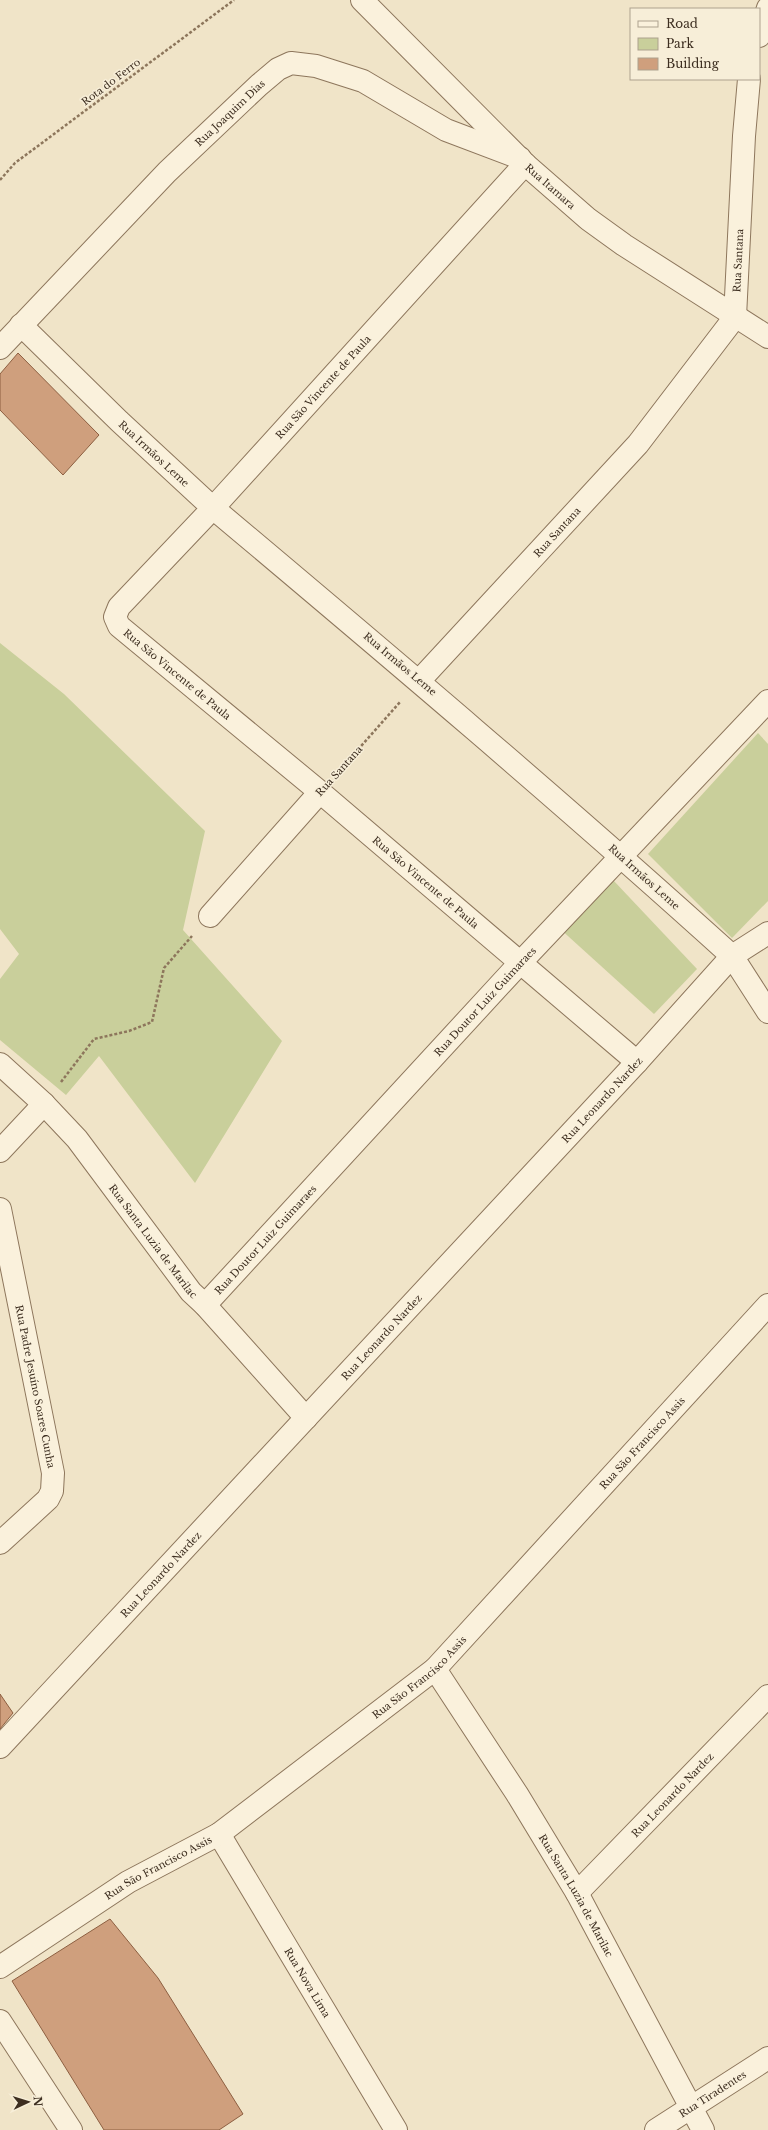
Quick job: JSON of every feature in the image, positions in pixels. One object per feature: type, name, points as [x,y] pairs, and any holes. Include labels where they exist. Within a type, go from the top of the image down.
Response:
[{"type":"street","name":"Rua Itamara","points":[[362,0],[523,161],[588,219],[624,245],[768,337]]},
{"type":"street","points":[[760,33],[768,8]]},
{"type":"street","name":"Rua Joaquim Dias","points":[[0,348],[167,172],[259,85],[278,69],[291,63],[316,66],[364,81],[446,130],[523,161]]},
{"type":"street","name":"Rua Santana","points":[[419,681],[638,444],[735,317],[744,136],[749,80]]},
{"type":"street","name":"Rua São Vincente de Paula","points":[[523,161],[213,508],[119,607],[115,617],[119,626],[455,905],[520,963],[637,1062]]},
{"type":"street","name":"Rua Irmãos Leme","points":[[20,326],[118,421],[213,508],[419,681],[621,855],[732,956],[768,1012]]},
{"type":"street","name":"Rua Doutor Luiz Guimaraes","points":[[205,1305],[520,963],[768,701]]},
{"type":"street","name":"Rua Santana","points":[[210,916],[320,792]]},
{"type":"street","name":"Rua Leonardo Nardez","points":[[0,1747],[637,1062],[732,956],[768,932]]},
{"type":"street","name":"Rua Santa Luzia de Marilac","points":[[0,1064],[44,1104],[78,1139],[176,1274],[306,1418]]},
{"type":"street","points":[[0,1151],[44,1104]]},
{"type":"street","name":"Rua Padre Jesuíno Soares Cunha","points":[[0,1209],[53,1473],[52,1491],[48,1499],[0,1543]]},
{"type":"street","name":"Rua São Francisco Assis","points":[[0,1967],[128,1882],[219,1834],[434,1669],[768,1305]]},
{"type":"street","name":"Rua Santa Luzia de Marilac","points":[[434,1669],[517,1794],[577,1893],[689,2107],[703,2130]]},
{"type":"street","name":"Rua Leonardo Nardez","points":[[577,1893],[766,1705]]},
{"type":"street","name":"Rua Nova Lima","points":[[219,1834],[396,2130]]},
{"type":"street","points":[[0,2021],[71,2130]]},
{"type":"street","name":"Rua Tiradentes","points":[[656,2130],[689,2107],[768,2058]]},
{"type":"path","name":"Rota do Ferro","points":[[0,180],[15,163],[234,0]]},
{"type":"path","name":"Rua Santana","points":[[320,792],[419,681]]},
{"type":"path","points":[[44,1104],[94,1039],[129,1031],[152,1022],[164,968],[210,916]]},
{"type":"green space","points":[[0,643],[64,694],[205,831],[183,930],[282,1041],[195,1183],[99,1056],[66,1095],[0,1040],[0,979],[19,954],[0,929]]},
{"type":"green space","points":[[758,733],[768,744],[768,901],[732,938],[648,854]]},
{"type":"green space","points":[[613,880],[697,969],[654,1014],[558,927]]},
{"type":"building","points":[[18,353],[99,435],[63,475],[0,410],[0,374]]},
{"type":"building","points":[[0,1694],[13,1713],[0,1729]]},
{"type":"building","points":[[110,1919],[158,1978],[243,2114],[219,2130],[104,2130],[12,1981]]}]
